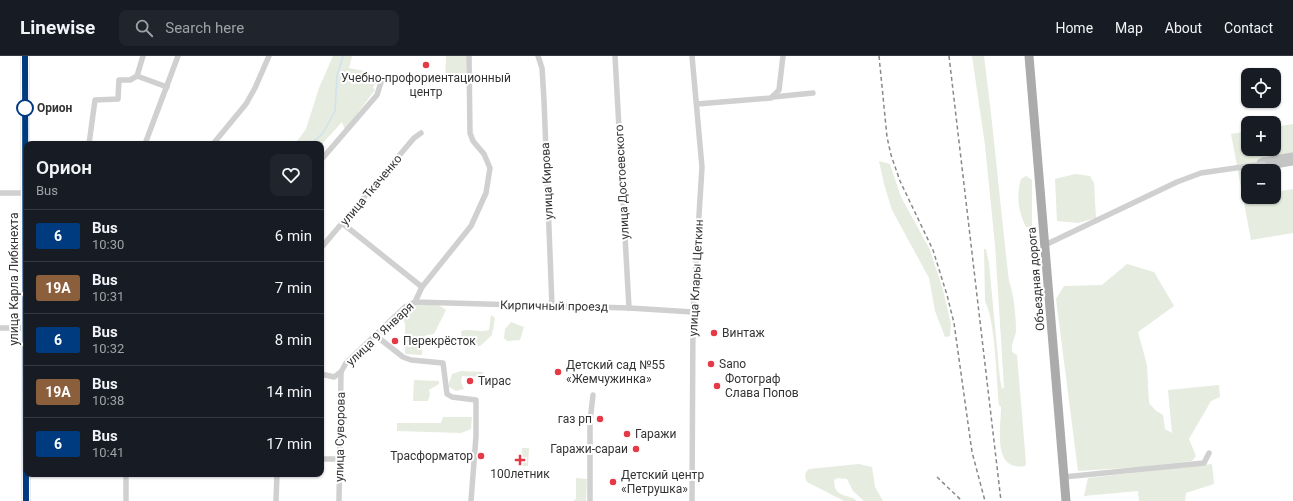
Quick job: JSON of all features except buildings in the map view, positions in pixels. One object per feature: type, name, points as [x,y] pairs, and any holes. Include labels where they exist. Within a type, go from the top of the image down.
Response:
[{"type":"main road","name":"улица Карла Либкнехта","points":[[25,56],[26,141]]},
{"type":"main road","name":"Объездная дорога","points":[[1030,56],[1066,501]]},
{"type":"main road","name":"улица Карла Либкнехта","points":[[26,477],[26,501]]},
{"type":"street","points":[[89,141],[95,100],[118,99],[119,80],[130,80],[137,76],[143,56]]},
{"type":"street","points":[[146,141],[178,56]]},
{"type":"street","points":[[215,141],[246,104],[255,88],[269,56]]},
{"type":"street","name":"улица 9 Января","points":[[324,375],[334,377],[341,372],[346,364],[375,335],[405,307],[415,302],[422,287],[471,226],[486,193],[490,177],[487,160],[473,141],[470,133],[468,56]]},
{"type":"street","name":"улица Достоевского","points":[[615,56],[629,308]]},
{"type":"street","name":"улица Клары Цеткин","points":[[692,56],[702,167],[693,312],[692,501]]},
{"type":"street","points":[[771,98],[779,90],[783,56]]},
{"type":"street","name":"улица Кирова","points":[[538,57],[542,68],[544,100],[552,306]]},
{"type":"street","points":[[137,76],[167,87]]},
{"type":"street","points":[[324,157],[377,95],[382,79]]},
{"type":"street","points":[[697,104],[813,93]]},
{"type":"street","name":"улица Ткаченко","points":[[324,244],[414,138],[421,133]]},
{"type":"street","points":[[1045,245],[1177,182],[1202,173],[1241,167]]},
{"type":"street","points":[[0,193],[24,193]]},
{"type":"street","points":[[342,223],[422,287]]},
{"type":"street","name":"Кирпичный проезд","points":[[415,302],[629,308],[693,312]]},
{"type":"street","points":[[0,328],[24,328]]},
{"type":"street","points":[[375,335],[403,357],[411,360],[443,363],[447,394],[452,397],[476,400],[476,436],[471,501]]},
{"type":"street","name":"улица Суворова","points":[[339,501],[341,372]]},
{"type":"street","points":[[590,501],[590,421],[593,395]]},
{"type":"street","points":[[1064,477],[1204,463],[1209,453]]},
{"type":"street","points":[[324,459],[340,459]]},
{"type":"street","points":[[126,477],[126,501]]},
{"type":"street","points":[[276,501],[277,477]]},
{"type":"shaded area","points":[[333,56],[352,56],[349,68],[369,72],[376,83],[373,87],[375,90],[345,130],[342,122],[324,142],[297,141],[306,129],[319,88]]},
{"type":"shaded area","points":[[446,56],[467,56],[466,77],[461,82],[445,82]]},
{"type":"shaded area","points":[[972,56],[984,56],[1009,281],[1015,312],[1016,331],[1012,352],[1017,355],[1026,463],[1025,466],[1014,466],[1007,462],[1003,456],[1001,447],[1001,407],[999,405],[995,352],[989,311],[985,301],[984,249],[986,249],[989,263],[1002,389],[1004,387],[995,245],[985,145]]},
{"type":"shaded area","points":[[1293,124],[1293,153],[1281,155],[1281,126]]},
{"type":"shaded area","points":[[1241,132],[1241,156],[1274,156],[1262,158],[1263,164],[1241,164],[1241,187],[1231,134]]},
{"type":"shaded area","points":[[879,161],[890,164],[901,197],[930,250],[943,290],[951,324],[950,336],[945,337],[935,311],[929,278],[892,210]]},
{"type":"shaded area","points":[[1075,174],[1090,176],[1094,183],[1096,218],[1078,223],[1057,221],[1055,179]]},
{"type":"shaded area","points":[[1026,176],[1032,180],[1032,227],[1026,227],[1021,215],[1018,197],[1021,179]]},
{"type":"shaded area","points":[[1293,189],[1293,233],[1251,240],[1244,204],[1281,204],[1281,191]]},
{"type":"shaded area","points":[[1127,264],[1154,272],[1174,306],[1138,332],[1147,365],[1149,403],[1155,410],[1163,415],[1165,429],[1172,433],[1168,390],[1219,385],[1220,397],[1211,401],[1189,439],[1196,456],[1192,461],[1141,467],[1078,471],[1056,299],[1064,286],[1102,285]]},
{"type":"shaded area","points":[[416,304],[437,304],[446,310],[434,334],[426,335],[422,339],[422,355],[405,354],[405,323],[400,316]]},
{"type":"shaded area","points":[[491,315],[495,318],[492,335],[480,346],[469,347],[462,341],[461,331],[489,330]]},
{"type":"shaded area","points":[[511,322],[524,327],[520,340],[507,341],[504,338],[505,329]]},
{"type":"shaded area","points":[[461,371],[484,372],[479,377],[462,376],[461,382],[464,389],[456,391],[448,386],[452,374]]},
{"type":"shaded area","points":[[414,380],[439,381],[439,384],[429,390],[430,394],[428,401],[413,401]]},
{"type":"shaded area","points":[[443,417],[472,417],[471,429],[461,433],[397,431],[397,423],[441,423]]},
{"type":"shaded area","points":[[522,448],[529,448],[528,466],[521,466]]},
{"type":"shaded area","points":[[859,464],[872,467],[875,487],[883,501],[864,501],[853,491],[847,479],[838,478],[834,480],[837,491],[842,495],[851,497],[857,501],[844,501],[807,482],[805,478],[809,469]]},
{"type":"shaded area","points":[[1212,464],[1214,484],[1186,493],[1185,501],[1139,501],[1138,491],[1084,496],[1088,478]]},
{"type":"shaded area","points":[[576,478],[587,479],[586,501],[573,501],[576,499]]},
{"type":"waterway","points":[[314,141],[323,133],[335,111],[337,76],[343,56]]},
{"type":"taxiway","points":[[1263,164],[1293,159]]},
{"type":"railway","points":[[879,56],[887,137],[891,155],[900,181],[933,250],[947,295],[954,323],[972,452],[985,501]]},
{"type":"railway","points":[[949,56],[1001,501]]},
{"type":"railway","points":[[937,477],[962,501]]},
{"type":"bus line","name":"6","points":[[25,56],[25,141]]},
{"type":"bus line","name":"6","points":[[26,477],[26,501]]},
{"type":"place","name":"Учебно-профориентационный центр","points":[[426,65]]},
{"type":"place","name":"Орион","points":[[25,108]]},
{"type":"place","name":"Винтаж","points":[[714,333]]},
{"type":"place","name":"Перекрёсток","points":[[395,341]]},
{"type":"place","name":"Sano","points":[[711,364]]},
{"type":"place","name":"Детский сад №55 «Жемчужинка»","points":[[558,372]]},
{"type":"place","name":"Тирас","points":[[470,381]]},
{"type":"place","name":"Фотограф Слава Попов","points":[[717,386]]},
{"type":"place","name":"газ рп","points":[[600,419]]},
{"type":"place","name":"Гаражи","points":[[627,434]]},
{"type":"place","name":"Гаражи-сараи","points":[[636,449]]},
{"type":"place","name":"Трасформатор","points":[[481,456]]},
{"type":"place","name":"100летник","points":[[520,460]]},
{"type":"place","name":"Детский центр «Петрушка»","points":[[613,482]]}]
